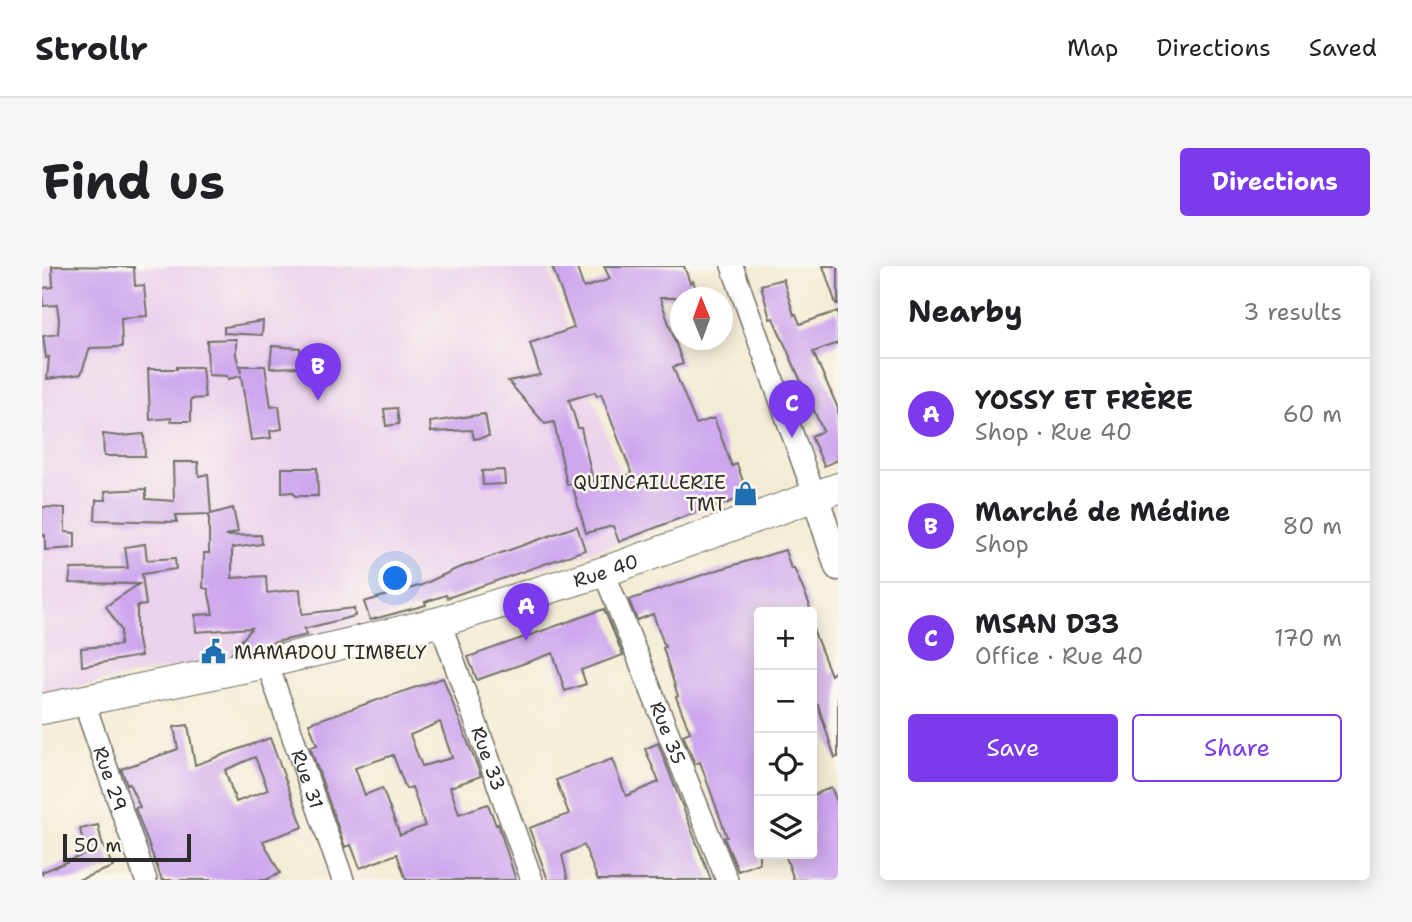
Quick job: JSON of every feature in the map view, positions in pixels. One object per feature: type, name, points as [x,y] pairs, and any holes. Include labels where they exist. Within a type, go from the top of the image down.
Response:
[{"type":"main road","name":"Rue 40","points":[[42,725],[272,677],[445,636],[609,584],[828,500]]},
{"type":"main road","name":"Rue 40","points":[[42,709],[266,663],[439,622],[828,500]]},
{"type":"street","points":[[733,266],[828,500],[838,567]]},
{"type":"street","name":"Rue 35","points":[[609,584],[727,880]]},
{"type":"street","name":"Rue 33","points":[[445,636],[532,880]]},
{"type":"street","name":"Rue 31","points":[[272,677],[343,880]]},
{"type":"street","name":"Rue 29","points":[[89,717],[146,880]]},
{"type":"shaded area","points":[[42,266],[547,266],[642,535],[353,631],[42,694]]},
{"type":"building","points":[[52,266],[134,267],[135,286],[144,285],[147,316],[121,318],[122,347],[90,348],[81,374],[47,379],[49,357],[46,358],[43,336],[58,334],[59,319],[57,305],[43,306],[42,288],[53,287]]},
{"type":"building","points":[[552,266],[576,266],[584,288],[610,279],[604,266],[684,266],[690,283],[693,281],[695,287],[670,287],[670,298],[660,298],[670,327],[670,350],[678,350],[683,364],[673,367],[696,424],[714,418],[732,466],[737,464],[748,496],[709,507],[619,542],[613,526],[586,533],[572,484],[567,485],[554,422],[545,424],[508,381],[540,375],[530,343],[574,328]],"holes":[[[595,392],[597,396],[601,394],[632,474],[599,482],[598,479],[593,481],[581,428],[578,428],[569,400]]]},
{"type":"building","points":[[823,266],[838,266],[838,304],[836,304]]},
{"type":"building","points":[[783,279],[794,315],[796,314],[800,324],[838,311],[838,343],[813,352],[838,408],[838,460],[824,466],[811,436],[823,431],[773,318],[770,319],[761,285]]},
{"type":"building","points":[[263,321],[262,335],[224,333],[224,327]]},
{"type":"building","points":[[236,339],[236,355],[241,373],[240,366],[265,366],[271,407],[279,406],[282,429],[270,431],[271,438],[251,440],[241,376],[228,379],[227,376],[208,375],[207,340]]},
{"type":"building","points":[[272,346],[300,348],[301,367],[270,368]]},
{"type":"building","points":[[202,367],[205,398],[191,399],[191,421],[171,421],[171,418],[150,420],[148,369]]},
{"type":"building","points":[[397,408],[399,424],[386,426],[384,409]]},
{"type":"building","points":[[485,414],[489,436],[474,439],[472,430],[431,432],[430,422]]},
{"type":"building","points":[[103,434],[144,434],[145,456],[104,456]]},
{"type":"building","points":[[173,462],[198,462],[199,476],[208,474],[211,514],[176,515],[177,522],[95,520],[96,500],[106,500],[105,491],[146,489],[146,499],[174,501]]},
{"type":"building","points":[[282,468],[317,468],[318,496],[282,493]]},
{"type":"building","points":[[504,470],[505,484],[483,485],[482,471]]},
{"type":"building","points":[[42,507],[65,508],[65,532],[75,533],[75,548],[45,550]]},
{"type":"building","points":[[233,508],[238,532],[225,536],[261,535],[262,544],[232,548],[232,578],[266,576],[267,593],[300,589],[302,614],[354,608],[355,616],[304,629],[307,635],[232,652],[252,628],[196,632],[195,615],[213,614],[208,589],[203,588],[204,553],[209,553],[209,515]]},
{"type":"building","points":[[577,526],[585,550],[447,598],[446,595],[425,602],[426,605],[370,620],[364,602],[422,585],[456,569]]},
{"type":"building","points":[[145,544],[147,560],[175,558],[176,569],[142,574],[146,605],[137,606],[137,635],[141,656],[82,666],[81,648],[120,645],[121,630],[106,606],[139,584],[69,583],[71,569],[128,568],[125,547]]},
{"type":"building","points":[[785,550],[809,607],[754,607],[754,859],[759,859],[759,863],[738,871],[724,838],[727,837],[700,762],[695,764],[683,735],[690,732],[676,697],[678,696],[663,648],[665,647],[653,614],[637,620],[629,600]]},
{"type":"building","points":[[604,609],[623,655],[581,670],[586,684],[565,691],[553,653],[477,680],[468,657]]},
{"type":"building","points":[[817,640],[831,675],[838,669],[838,757],[835,758],[818,705]]},
{"type":"building","points":[[443,678],[481,776],[450,787],[459,814],[488,804],[496,825],[498,824],[516,880],[406,880],[397,854],[360,868],[351,845],[345,847],[310,747],[317,745],[309,723]],"holes":[[[440,722],[452,758],[422,766],[410,735]],[[393,755],[406,789],[412,787],[425,826],[400,835],[382,788],[365,795],[355,768]]]},
{"type":"building","points":[[188,725],[195,765],[270,738],[303,827],[263,841],[280,873],[266,880],[162,880],[135,808],[140,807],[121,769],[178,749],[174,727]],"holes":[[[255,757],[268,790],[236,802],[225,770]]]},
{"type":"building","points":[[658,743],[711,880],[598,880],[584,845],[562,855],[568,880],[548,880],[529,828],[569,814],[556,780],[612,759],[626,796],[659,782],[645,749]]},
{"type":"building","points":[[831,787],[838,804],[838,880],[794,880],[787,859],[817,859],[817,794]]},
{"type":"building","points":[[98,825],[102,843],[113,867],[78,880],[42,880],[42,872],[86,854],[80,829]]},
{"type":"place","name":"Marché de Médine","points":[[318,401]]},
{"type":"place","name":"MSAN D33","points":[[792,438]]},
{"type":"place","name":"QUINCAILLERIE TMT","points":[[746,493]]},
{"type":"place","name":"YOSSY ET FRÈRE","points":[[526,641]]},
{"type":"place","name":"MAMADOU TIMBELY","points":[[214,652]]}]
